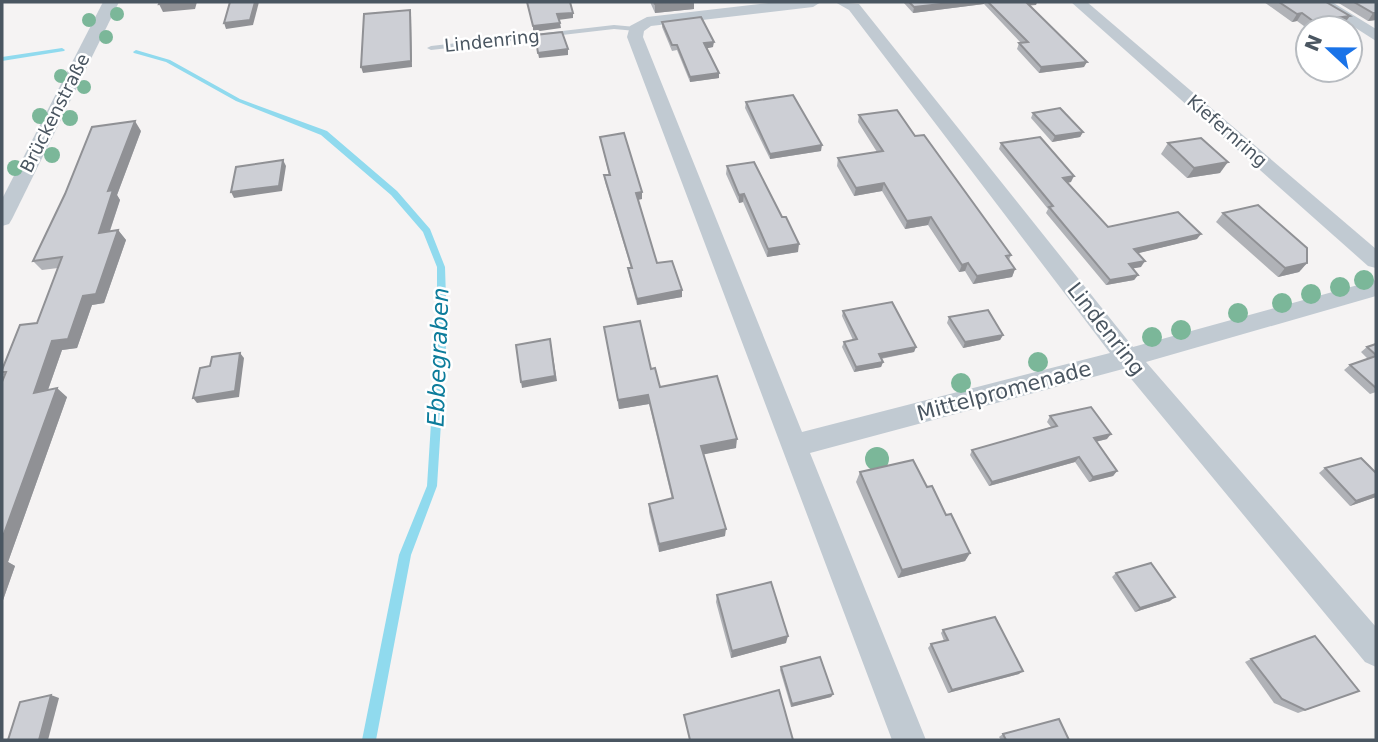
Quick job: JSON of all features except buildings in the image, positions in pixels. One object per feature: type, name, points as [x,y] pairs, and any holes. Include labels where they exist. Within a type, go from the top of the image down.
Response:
[{"type":"street","name":"Brückenstraße","points":[[2,219],[111,2]]},
{"type":"street","name":"Lindenring","points":[[636,29],[647,22],[813,2]]},
{"type":"street","name":"Lindenring","points":[[843,2],[854,7],[1128,358],[1376,651]]},
{"type":"street","name":"Kiefernring","points":[[1078,2],[1376,261]]},
{"type":"street","points":[[1322,2],[1376,37]]},
{"type":"street","points":[[636,29],[635,37],[909,740]]},
{"type":"street","name":"Mittelpromenade","points":[[793,446],[1128,358],[1376,288]]},
{"type":"lane","name":"Lindenring","points":[[431,48],[614,27],[636,29]]},
{"type":"waterway","name":"Ebbegraben","points":[[2,59],[62,50]]},
{"type":"waterway","name":"Ebbegraben","points":[[136,52],[168,61],[238,100],[324,133],[394,193],[427,231],[441,267],[442,329],[432,486],[405,555],[369,740]]}]
